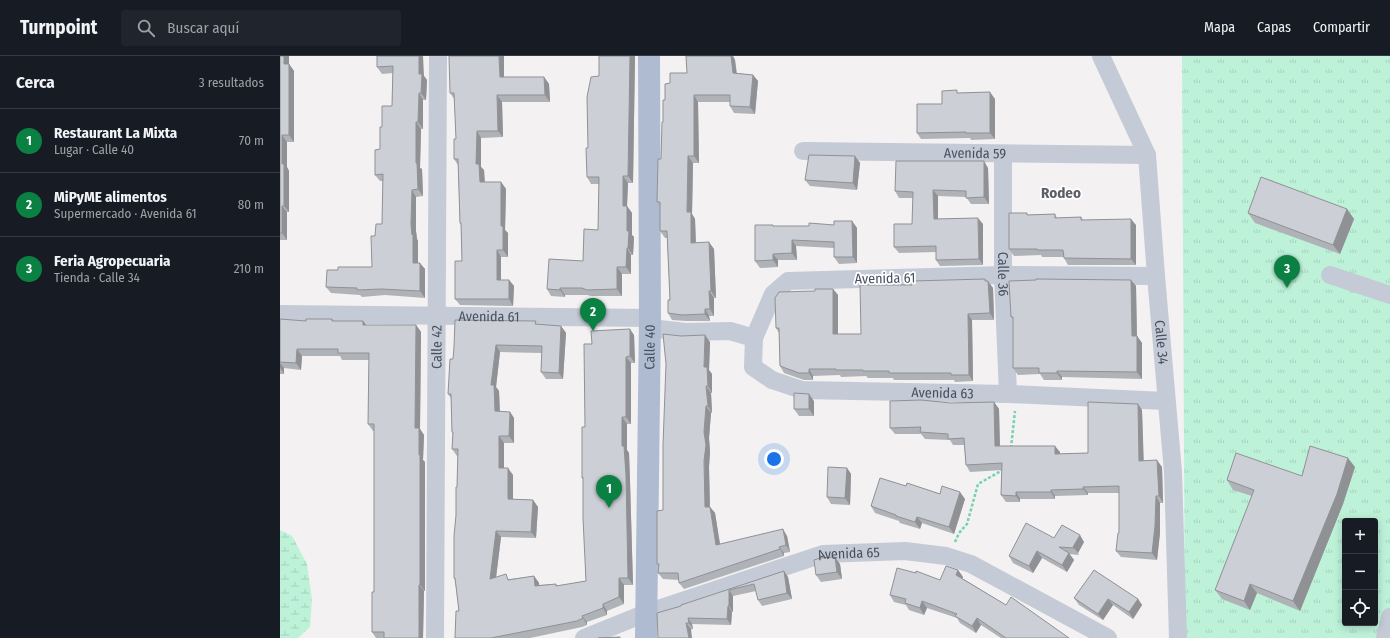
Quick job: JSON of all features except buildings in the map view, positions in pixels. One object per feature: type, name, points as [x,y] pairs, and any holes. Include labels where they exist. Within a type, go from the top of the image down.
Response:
[{"type":"main road","name":"Calle 40","points":[[646,638],[650,323],[649,56]]},
{"type":"street","name":"Calle 42","points":[[435,638],[438,56]]},
{"type":"street","name":"Calle 34","points":[[1101,56],[1147,154],[1173,472],[1178,638]]},
{"type":"street","name":"Avenida 59","points":[[803,151],[1003,154],[1147,154]]},
{"type":"street","name":"Calle 36","points":[[1003,154],[1003,275],[1013,395]]},
{"type":"street","name":"Avenida 61","points":[[280,314],[436,315],[650,323],[686,332],[730,331],[754,338],[773,294],[788,281],[1003,275],[1156,276]]},
{"type":"street","points":[[1330,275],[1390,295]]},
{"type":"street","name":"Avenida 63","points":[[754,338],[754,367],[772,380],[802,390],[1166,400]]},
{"type":"street","name":"Avenida 65","points":[[584,638],[646,613],[823,554],[905,552],[946,556],[971,564],[1108,638]]},
{"type":"street","points":[[1385,638],[1390,616]]},
{"type":"path","points":[[1008,454],[1011,448],[1013,395]]},
{"type":"path","points":[[946,556],[967,524],[978,484],[1000,471],[1003,465]]},
{"type":"green space","points":[[1182,56],[1390,56],[1390,638],[1185,638]]},
{"type":"green space","points":[[280,530],[292,536],[307,564],[312,600],[310,627],[298,638],[280,638]]},
{"type":"place","name":"Feria Agropecuaria","points":[[1287,288]]},
{"type":"place","name":"MiPyME alimentos","points":[[593,331]]},
{"type":"place","name":"Restaurant La Mixta","points":[[609,508]]},
{"type":"district","name":"Rodeo","points":[[1061,193]]}]
